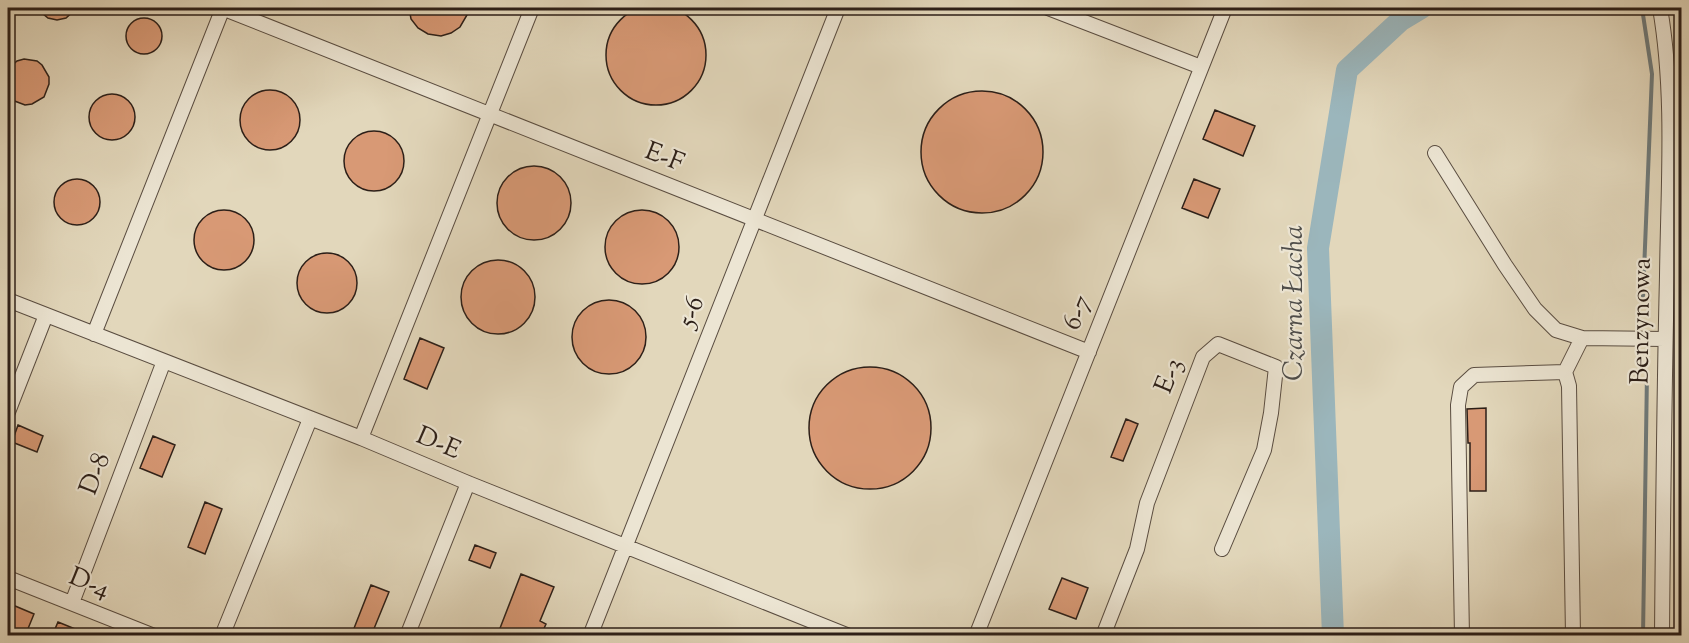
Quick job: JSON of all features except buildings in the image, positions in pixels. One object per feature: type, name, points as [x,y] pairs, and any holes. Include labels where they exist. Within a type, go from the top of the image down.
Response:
[{"type":"street","points":[[94,334],[223,8]]},
{"type":"street","name":"E-F","points":[[223,8],[1089,352]]},
{"type":"street","points":[[361,438],[532,8]]},
{"type":"street","name":"5-6","points":[[590,636],[838,8]]},
{"type":"street","points":[[1048,8],[1201,68]]},
{"type":"street","name":"6-7","points":[[976,636],[1225,8]]},
{"type":"street","name":"Benzynowa","points":[[1660,8],[1669,82],[1662,636]]},
{"type":"street","points":[[1435,153],[1535,309],[1556,330],[1582,338],[1665,339]]},
{"type":"street","name":"D-E","points":[[8,300],[361,438],[849,636]]},
{"type":"street","points":[[8,412],[46,315]]},
{"type":"street","points":[[1573,636],[1569,386],[1565,372],[1582,338]]},
{"type":"street","name":"E-3","points":[[1103,636],[1137,549],[1147,503],[1203,357],[1218,344],[1275,367],[1264,450],[1221,549]]},
{"type":"street","name":"D-8","points":[[72,603],[164,361]]},
{"type":"street","points":[[1462,636],[1458,405],[1461,387],[1474,375],[1565,372]]},
{"type":"street","points":[[222,636],[310,418]]},
{"type":"street","points":[[407,636],[468,483]]},
{"type":"street","name":"D-4","points":[[8,578],[154,636]]},
{"type":"waterway","name":"Czarna Łacha","points":[[1333,636],[1318,248],[1347,70],[1401,20],[1421,8]]},
{"type":"waterway","points":[[1642,8],[1652,74],[1643,296]]},
{"type":"waterway","points":[[1643,636],[1647,373]]}]
